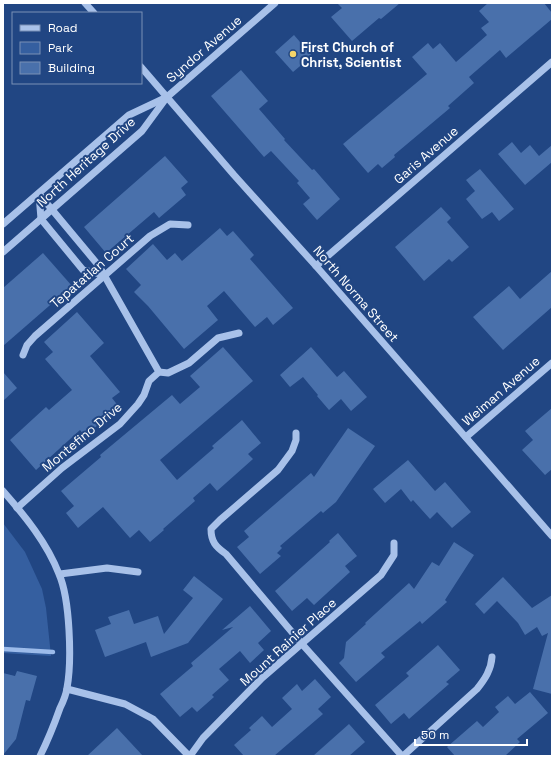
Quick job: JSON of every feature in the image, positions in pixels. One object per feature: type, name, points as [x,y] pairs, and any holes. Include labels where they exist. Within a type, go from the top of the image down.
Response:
[{"type":"street","points":[[85,3],[93,12]]},
{"type":"street","name":"Syndor Avenue","points":[[167,97],[275,3]]},
{"type":"street","name":"Garis Avenue","points":[[316,266],[552,62]]},
{"type":"street","name":"North Norma Street","points":[[142,68],[234,175],[316,266],[552,536]]},
{"type":"street","name":"North Heritage Drive","points":[[3,224],[129,115],[167,97]]},
{"type":"street","name":"North Heritage Drive","points":[[3,252],[142,131],[167,97]]},
{"type":"street","points":[[38,194],[99,266],[159,372],[168,373],[189,364],[218,338],[239,333]]},
{"type":"street","points":[[38,194],[41,219],[84,270],[105,275]]},
{"type":"street","name":"Tepatatlan Court","points":[[23,355],[27,345],[35,336],[150,236],[170,224],[188,225]]},
{"type":"street","name":"Weiman Avenue","points":[[466,437],[552,363]]},
{"type":"street","name":"Montefino Drive","points":[[17,508],[62,468],[120,424],[138,404],[144,395],[149,381],[159,372]]},
{"type":"street","points":[[296,433],[296,440],[292,451],[278,470],[220,520],[212,529],[211,537],[216,547],[226,554],[302,644],[402,756],[477,689],[486,678],[492,663],[492,657]]},
{"type":"street","points":[[3,491],[46,547],[60,574],[65,595],[70,647],[67,689],[50,736],[40,756]]},
{"type":"street","name":"Mount Rainier Place","points":[[190,756],[203,738],[262,678],[381,575],[394,555],[394,543]]},
{"type":"street","points":[[60,574],[107,568],[138,572]]},
{"type":"street","points":[[67,689],[125,704],[153,719],[190,756]]},
{"type":"green space","points":[[3,523],[25,552],[42,589],[46,608],[51,656],[3,653]]},
{"type":"building","points":[[337,3],[400,3],[381,19],[379,18],[352,41],[331,17],[342,8]]},
{"type":"building","points":[[488,3],[544,3],[552,13],[552,19],[506,58],[500,50],[469,77],[474,83],[448,106],[450,108],[394,155],[395,157],[382,168],[378,164],[368,173],[343,144],[427,74],[412,57],[428,43],[433,49],[440,43],[456,62],[487,35],[481,28],[489,22],[479,11]]},
{"type":"building","points":[[294,35],[312,56],[293,72],[275,52]]},
{"type":"building","points":[[241,70],[268,101],[259,109],[285,139],[284,140],[312,170],[314,169],[340,199],[317,220],[303,204],[310,198],[297,183],[299,181],[271,151],[264,157],[211,96]]},
{"type":"building","points":[[512,142],[521,153],[530,145],[539,156],[552,145],[552,162],[525,185],[498,154]]},
{"type":"building","points":[[165,156],[188,182],[181,188],[186,195],[159,218],[154,212],[106,253],[84,227]]},
{"type":"building","points":[[480,169],[514,209],[499,221],[492,212],[482,219],[466,199],[475,191],[466,180]]},
{"type":"building","points":[[441,207],[451,218],[447,222],[469,247],[452,262],[449,259],[424,281],[395,247]]},
{"type":"building","points":[[220,228],[227,236],[233,231],[254,255],[250,259],[293,308],[273,325],[267,317],[255,327],[224,291],[207,306],[218,320],[184,349],[148,306],[134,292],[141,285],[126,269],[153,244],[167,260],[175,253],[182,261]]},
{"type":"building","points":[[43,253],[72,286],[3,346],[3,288]]},
{"type":"building","points":[[552,271],[552,307],[503,350],[473,317],[509,286],[520,299]]},
{"type":"building","points":[[77,312],[104,343],[90,356],[120,392],[112,398],[119,407],[85,436],[80,430],[36,470],[10,440],[46,407],[49,410],[72,390],[45,359],[53,352],[44,342]]},
{"type":"building","points":[[223,347],[253,381],[160,460],[177,480],[214,448],[212,446],[242,420],[261,443],[248,454],[253,459],[217,491],[210,483],[193,498],[195,501],[150,542],[139,530],[130,538],[103,507],[78,528],[66,513],[74,506],[61,491],[101,457],[100,455],[172,395],[180,404],[200,387],[190,376]]},
{"type":"building","points":[[311,347],[337,377],[344,371],[367,397],[351,411],[341,399],[329,410],[303,377],[290,387],[280,375]]},
{"type":"building","points":[[3,372],[17,388],[3,401]]},
{"type":"building","points":[[552,408],[552,469],[545,475],[522,450],[533,440],[525,431]]},
{"type":"building","points":[[348,428],[375,446],[336,502],[323,513],[321,511],[280,546],[282,548],[277,553],[281,556],[260,574],[237,547],[249,537],[244,531],[311,473],[314,477]]},
{"type":"building","points":[[408,460],[435,491],[445,482],[471,512],[452,528],[437,512],[430,519],[413,500],[411,502],[401,489],[385,503],[373,489]]},
{"type":"building","points":[[338,533],[357,556],[345,566],[350,572],[314,605],[307,598],[292,611],[275,591],[330,542],[329,541]]},
{"type":"building","points":[[454,542],[474,555],[445,600],[447,602],[422,624],[420,621],[381,653],[385,657],[356,682],[339,663],[344,658],[346,642],[409,583],[414,589],[432,562],[439,566]]},
{"type":"building","points":[[194,576],[223,599],[188,643],[151,657],[146,642],[105,657],[95,630],[111,624],[108,617],[129,610],[134,624],[158,616],[164,634],[193,598],[183,590]]},
{"type":"building","points":[[503,577],[532,608],[552,595],[552,694],[533,689],[548,633],[542,636],[537,627],[525,635],[518,623],[497,601],[484,614],[475,604]]},
{"type":"building","points":[[250,606],[271,631],[258,643],[264,650],[250,663],[240,651],[219,669],[229,680],[212,695],[214,697],[197,712],[192,707],[180,717],[160,694],[193,666],[191,663],[233,627],[222,630]]},
{"type":"building","points":[[438,645],[460,670],[446,682],[449,684],[409,719],[404,713],[391,724],[375,705],[409,676],[406,673]]},
{"type":"building","points":[[17,671],[37,676],[30,701],[26,700],[16,739],[3,755],[3,673],[15,676]]},
{"type":"building","points":[[315,679],[331,697],[318,709],[323,714],[274,756],[244,756],[234,745],[251,730],[249,728],[262,716],[272,727],[292,709],[282,698],[297,684],[302,691]]},
{"type":"building","points":[[530,692],[548,713],[517,739],[520,742],[505,756],[455,756],[447,747],[477,721],[483,727],[499,712],[495,707],[508,696],[515,704]]},
{"type":"building","points":[[349,724],[365,742],[349,756],[313,756]]},
{"type":"building","points":[[117,728],[143,756],[87,756]]},
{"type":"waterway","points":[[3,649],[53,652]]},
{"type":"place","name":"First Church of Christ, Scientist","points":[[293,54]]}]
